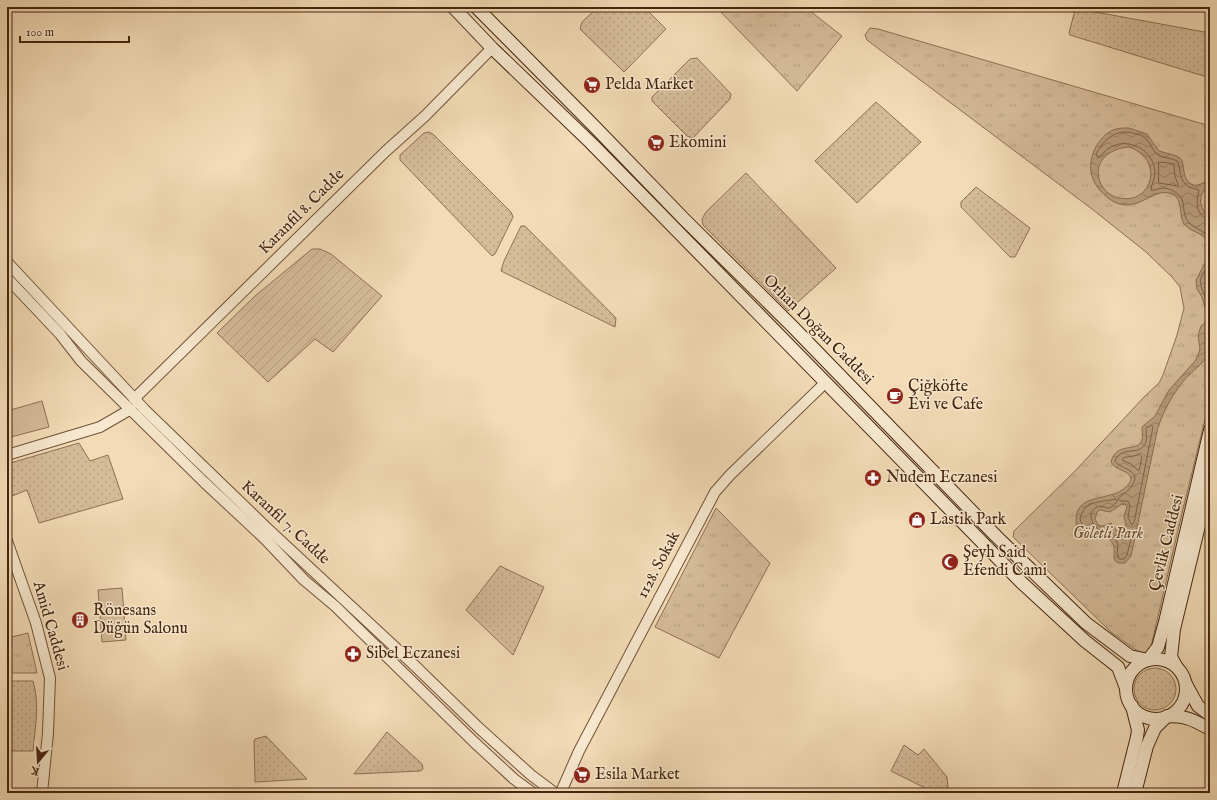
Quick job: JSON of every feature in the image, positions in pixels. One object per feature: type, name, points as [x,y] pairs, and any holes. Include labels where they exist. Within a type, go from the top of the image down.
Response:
[{"type":"main road","points":[[453,7],[492,48],[591,143],[1022,582],[1085,641],[1118,667],[1126,688],[1127,698],[1138,713],[1147,717],[1157,718],[1167,716],[1186,717],[1210,729]]},
{"type":"main road","name":"Orhan Doğan Caddesi","points":[[476,7],[684,219],[792,326],[996,536],[1086,623],[1130,656],[1148,660]]},
{"type":"main road","name":"Çevlik Caddesi","points":[[1148,660],[1158,646],[1163,628],[1210,430]]},
{"type":"main road","name":"Çevlik Caddesi","points":[[1176,666],[1172,656],[1174,629],[1210,480]]},
{"type":"main road","points":[[1126,688],[1132,670],[1139,664],[1148,660],[1157,659],[1167,661],[1176,666],[1182,674],[1198,706],[1210,715]]},
{"type":"main road","points":[[1135,793],[1147,746],[1155,728],[1167,716],[1176,711],[1182,703],[1186,694],[1186,684]]},
{"type":"main road","points":[[1123,793],[1138,730],[1132,706]]},
{"type":"street","name":"Karanfil 8. Cadde","points":[[134,399],[380,156],[425,116],[492,48]]},
{"type":"street","name":"Karanfil 7. Cadde","points":[[7,262],[134,399],[256,517],[479,728],[531,775],[558,793]]},
{"type":"street","name":"Karanfil 7. Cadde","points":[[7,278],[60,334],[81,361],[266,540],[304,580],[335,606],[524,790],[533,793]]},
{"type":"street","name":"1128. Sokak","points":[[558,793],[715,492],[740,465],[826,382]]},
{"type":"street","points":[[7,455],[100,427],[130,409]]},
{"type":"street","name":"Amid Caddesi","points":[[7,541],[36,623],[50,678],[48,733],[42,793]]},
{"type":"green space","points":[[598,7],[644,7],[666,29],[624,72],[580,29],[582,22]]},
{"type":"green space","points":[[716,7],[805,7],[842,36],[797,91]]},
{"type":"green space","points":[[1079,9],[1210,33],[1210,78],[1070,35],[1069,33],[1075,10]]},
{"type":"green space","name":"Göletli Park","points":[[870,28],[878,29],[1210,126],[1210,399],[1150,651],[1143,654],[1111,632],[1013,537],[1014,531],[1074,472],[1159,383],[1177,335],[1184,308],[1180,287],[1172,277],[1146,252],[1092,209],[867,40],[865,35]]},
{"type":"green space","points":[[697,58],[731,94],[730,99],[693,138],[687,136],[652,101],[652,97],[690,59]]},
{"type":"green space","points":[[876,102],[921,142],[857,203],[815,161]]},
{"type":"green space","points":[[429,132],[434,135],[511,212],[513,217],[495,254],[492,256],[400,160],[400,155],[424,133]]},
{"type":"green space","points":[[746,173],[836,268],[788,311],[703,225],[702,219],[706,212]]},
{"type":"green space","points":[[976,187],[1030,228],[1015,257],[1010,257],[961,207],[961,202]]},
{"type":"green space","points":[[521,226],[525,226],[616,318],[615,327],[501,271],[504,261]]},
{"type":"green space","points":[[312,249],[320,249],[331,254],[382,296],[333,352],[315,339],[268,382],[217,333],[255,296]]},
{"type":"green space","points":[[42,401],[49,427],[7,438],[7,411]]},
{"type":"green space","points":[[79,443],[90,461],[108,455],[123,499],[39,523],[27,490],[7,498],[7,464]]},
{"type":"green space","points":[[716,508],[770,563],[719,658],[655,627]]},
{"type":"green space","points":[[500,566],[544,587],[513,655],[466,610]]},
{"type":"green space","points":[[122,588],[126,640],[102,642],[98,590]]},
{"type":"green space","points":[[28,633],[37,673],[7,673],[7,638]]},
{"type":"green space","points":[[1151,668],[1159,668],[1167,671],[1173,677],[1176,689],[1173,701],[1167,707],[1159,710],[1151,710],[1143,707],[1137,701],[1134,693],[1134,685],[1137,677],[1143,671]]},
{"type":"green space","points":[[7,681],[33,681],[37,707],[33,751],[7,751]]},
{"type":"green space","points":[[387,732],[422,764],[423,769],[420,771],[354,774]]},
{"type":"green space","points":[[266,736],[307,779],[255,782],[254,741],[255,739]]},
{"type":"green space","points":[[904,745],[918,755],[924,749],[947,777],[948,788],[955,793],[935,793],[891,771]]},
{"type":"water","points":[[1129,128],[1147,134],[1159,151],[1177,156],[1182,160],[1187,180],[1193,185],[1198,185],[1210,180],[1210,186],[1201,197],[1201,205],[1210,216],[1210,244],[1204,237],[1184,224],[1178,200],[1172,194],[1165,192],[1135,204],[1127,205],[1118,203],[1108,198],[1097,187],[1091,172],[1092,157],[1095,149],[1104,136],[1110,132],[1116,129]],"holes":[[[1129,147],[1141,153],[1148,161],[1151,171],[1150,180],[1140,195],[1131,198],[1120,198],[1104,189],[1101,184],[1098,170],[1100,163],[1104,158],[1115,150]]]},
{"type":"water","points":[[1210,254],[1210,350],[1203,362],[1178,388],[1170,400],[1158,427],[1131,556],[1125,563],[1120,563],[1114,559],[1114,547],[1108,538],[1087,536],[1079,531],[1076,520],[1078,511],[1082,505],[1088,501],[1112,495],[1120,492],[1126,487],[1131,480],[1130,477],[1126,472],[1113,465],[1111,462],[1114,456],[1122,449],[1140,444],[1142,440],[1142,427],[1155,416],[1169,390],[1195,361],[1200,349],[1198,335],[1201,326],[1205,323],[1207,314],[1202,297],[1197,289],[1196,280]],"holes":[[[1122,504],[1126,505],[1127,507],[1124,516],[1126,525],[1125,531],[1117,531],[1111,523],[1103,526],[1098,525],[1095,519],[1097,512],[1100,510],[1110,512]]]},
{"type":"place","name":"Pelda Market","points":[[592,85]]},
{"type":"place","name":"Ekomini","points":[[656,143]]},
{"type":"place","name":"Çiğköfte Evi ve Cafe","points":[[895,396]]},
{"type":"place","name":"Nudem Eczanesi","points":[[873,478]]},
{"type":"place","name":"Lastik Park","points":[[917,520]]},
{"type":"place","name":"Şeyh Said Efendi Cami","points":[[950,562]]},
{"type":"place","name":"Rönesans Düğün Salonu","points":[[80,620]]},
{"type":"place","name":"Sibel Eczanesi","points":[[353,654]]},
{"type":"place","name":"Esila Market","points":[[582,775]]}]
